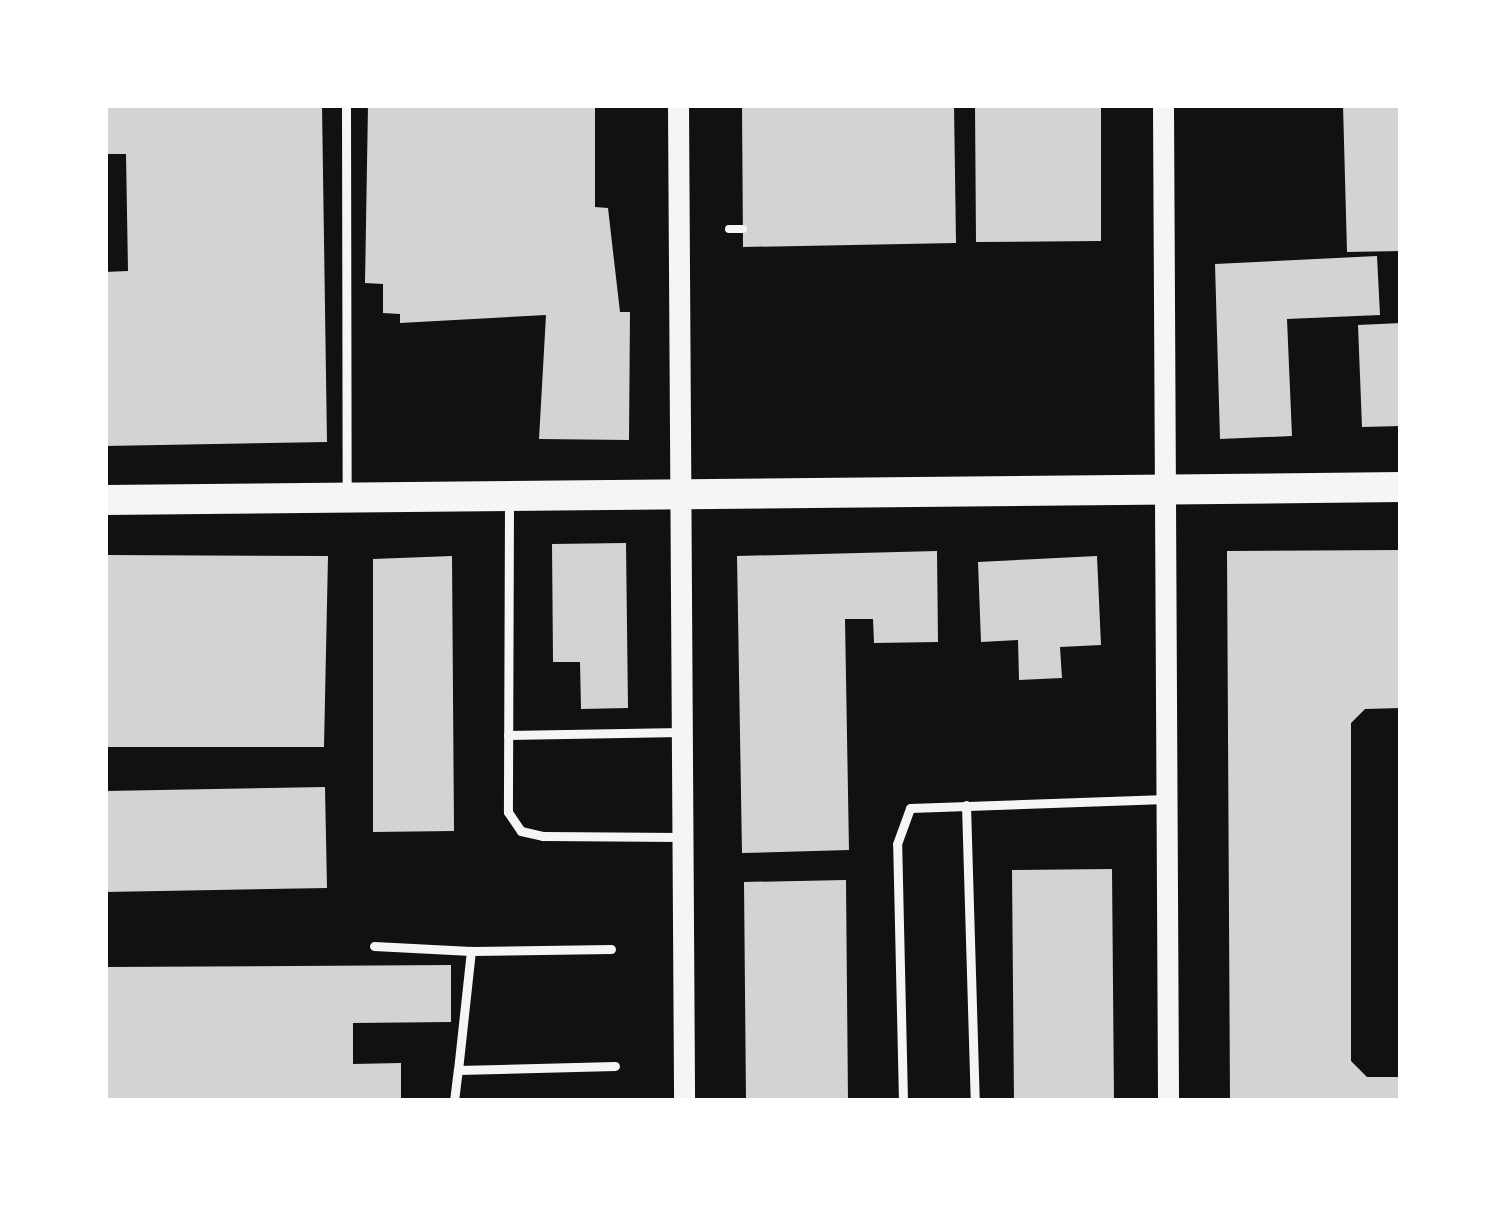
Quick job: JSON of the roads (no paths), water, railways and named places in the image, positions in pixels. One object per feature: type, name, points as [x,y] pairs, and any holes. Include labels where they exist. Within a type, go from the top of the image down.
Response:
[{"type":"main road","points":[[105,500],[347,493],[680,495],[1401,487]]},
{"type":"street","points":[[677,105],[684,1101]]},
{"type":"street","points":[[1163,105],[1168,1101]]},
{"type":"lane","points":[[346,105],[347,493]]},
{"type":"lane","points":[[509,492],[508,812],[521,831],[681,837]]},
{"type":"lane","points":[[508,735],[681,732]]},
{"type":"lane","points":[[903,1101],[897,844],[910,808],[1166,799]]},
{"type":"lane","points":[[966,805],[975,1101]]},
{"type":"lane","points":[[374,946],[471,951],[611,949]]},
{"type":"lane","points":[[454,1101],[471,951]]},
{"type":"lane","points":[[458,1070],[615,1066]]}]
